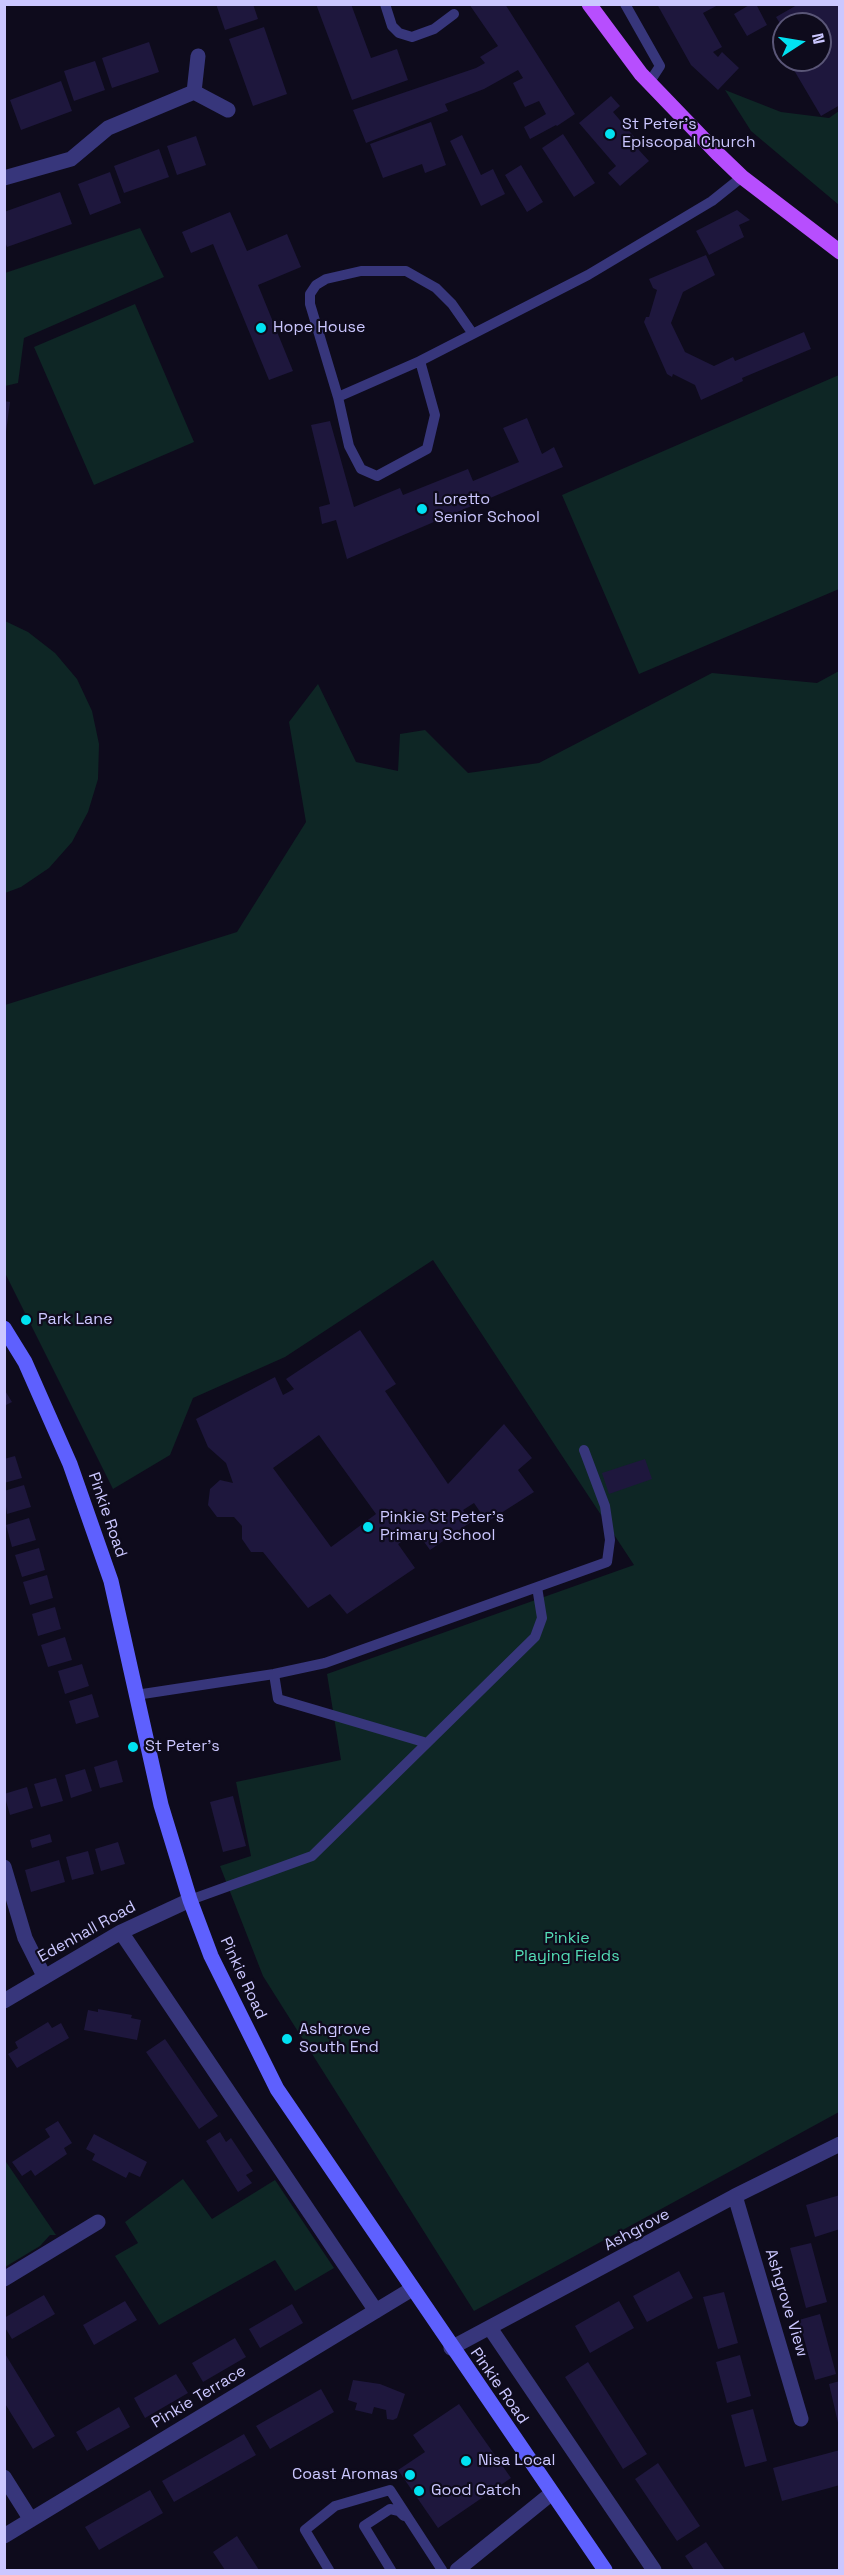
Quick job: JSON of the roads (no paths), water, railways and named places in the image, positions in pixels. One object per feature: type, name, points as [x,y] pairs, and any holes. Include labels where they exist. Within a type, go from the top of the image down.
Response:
[{"type":"main road","points":[[589,4],[666,103],[742,177],[840,252]]},
{"type":"main road","name":"Pinkie Road","points":[[4,1328],[25,1362],[70,1464],[111,1581],[160,1804],[190,1900],[211,1956],[277,2089],[451,2348],[605,2571]]},
{"type":"street","points":[[194,92],[198,56]]},
{"type":"street","points":[[194,92],[228,110]]},
{"type":"street","points":[[4,178],[71,159],[108,128],[194,92]]},
{"type":"street","points":[[4,1867],[25,1938],[44,1976]]},
{"type":"street","name":"Edenhall Road","points":[[4,2001],[121,1932],[190,1900]]},
{"type":"street","points":[[121,1932],[376,2311]]},
{"type":"street","name":"Ashgrove","points":[[451,2348],[735,2196],[840,2144]]},
{"type":"street","name":"Ashgrove View","points":[[735,2196],[801,2419]]},
{"type":"street","points":[[4,2279],[98,2222]]},
{"type":"street","name":"Pinkie Terrace","points":[[4,2536],[412,2289]]},
{"type":"street","name":"Pinkie Road","points":[[490,2328],[654,2571]]},
{"type":"street","points":[[4,2477],[31,2520]]},
{"type":"street","points":[[457,2571],[552,2493]]},
{"type":"lane","points":[[385,4],[392,26],[399,33],[412,36],[434,29],[454,14]]},
{"type":"lane","points":[[625,4],[660,66],[644,77]]},
{"type":"lane","points":[[338,397],[420,361],[588,275],[712,201],[742,177]]},
{"type":"lane","points":[[420,361],[435,415],[427,448],[377,476],[361,469],[349,446],[338,397],[310,304],[310,294],[316,285],[326,279],[361,271],[406,271],[436,288],[452,304],[473,334]]},
{"type":"lane","points":[[136,1695],[274,1674],[325,1663],[607,1562],[610,1540],[605,1506],[584,1450]]},
{"type":"lane","points":[[190,1900],[312,1856],[535,1637],[542,1618],[537,1587]]},
{"type":"lane","points":[[274,1674],[278,1699],[427,1743]]},
{"type":"lane","points":[[329,2571],[305,2530],[335,2506],[390,2490],[442,2571]]},
{"type":"lane","points":[[391,2571],[364,2526],[390,2509],[399,2511],[416,2531]]},
{"type":"place","name":"St Peter's Episcopal Church","points":[[610,134]]},
{"type":"place","name":"Hope House","points":[[261,328]]},
{"type":"place","name":"Loretto Senior School","points":[[422,509]]},
{"type":"place","name":"Park Lane","points":[[26,1320]]},
{"type":"place","name":"Pinkie St Peter's Primary School","points":[[368,1527]]},
{"type":"place","name":"St Peter's","points":[[133,1747]]},
{"type":"place","name":"Ashgrove South End","points":[[287,2039]]},
{"type":"place","name":"Nisa Local","points":[[466,2461]]},
{"type":"place","name":"Coast Aromas","points":[[410,2475]]},
{"type":"place","name":"Good Catch","points":[[419,2491]]},
{"type":"park label","name":"Pinkie Playing Fields","points":[[567,1948]]}]
